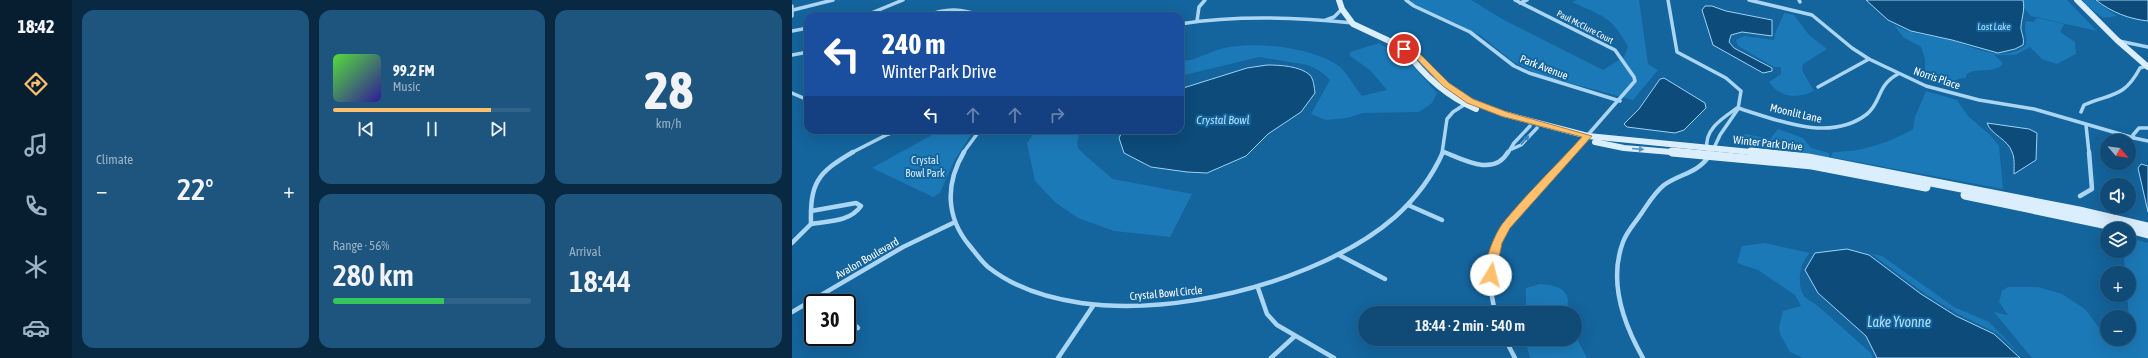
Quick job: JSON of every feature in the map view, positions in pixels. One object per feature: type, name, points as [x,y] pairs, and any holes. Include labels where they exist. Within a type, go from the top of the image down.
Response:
[{"type":"street","points":[[793,10],[833,0]]},
{"type":"street","points":[[874,12],[903,0]]},
{"type":"street","points":[[1197,21],[1199,7],[1205,0]]},
{"type":"street","name":"Winter Park Drive","points":[[1339,0],[1342,9],[1353,24],[1404,49],[1439,87],[1468,103],[1534,127],[1586,138]]},
{"type":"street","name":"Park Avenue","points":[[1406,0],[1414,6],[1470,32],[1514,66],[1529,73],[1620,101]]},
{"type":"street","name":"Paul McClure Court","points":[[1515,0],[1615,50],[1634,77],[1635,81],[1620,101]]},
{"type":"street","points":[[1520,3],[1527,0]]},
{"type":"street","points":[[1643,358],[1628,330],[1618,296],[1616,280],[1623,242],[1649,202],[1663,186],[1701,166],[1720,133],[1730,124],[1738,108],[1742,94],[1738,86],[1677,52],[1668,0]]},
{"type":"street","name":"Norris Place","points":[[1751,0],[1812,15],[1852,48],[1869,59],[1898,74],[1954,94],[1979,100],[2024,106],[2119,134]]},
{"type":"street","points":[[2077,0],[2117,40],[2147,66]]},
{"type":"street","points":[[792,6],[792,16]]},
{"type":"street","points":[[937,12],[948,8],[958,8],[970,12]]},
{"type":"street","points":[[1324,20],[1334,17],[1342,9]]},
{"type":"street","points":[[1184,23],[1264,16],[1324,20],[1353,24]]},
{"type":"street","points":[[792,31],[804,29]]},
{"type":"street","points":[[2117,40],[2148,47]]},
{"type":"street","points":[[792,55],[804,53]]},
{"type":"street","points":[[1818,87],[1869,59]]},
{"type":"street","points":[[2081,112],[2084,105],[2116,95],[2127,89],[2133,82],[2140,68],[2147,66]]},
{"type":"street","name":"Moonlit Lane","points":[[1738,108],[1812,128],[1832,129],[1868,113],[1883,84],[1889,78],[1898,74]]},
{"type":"street","points":[[792,93],[804,98]]},
{"type":"street","points":[[1494,306],[1490,288],[1492,262],[1497,243],[1506,226],[1620,101]]},
{"type":"street","name":"Winter Park Drive","points":[[1468,103],[1624,148],[1710,151],[1812,165],[2148,227]]},
{"type":"street","name":"Crystal Bowl Circle","points":[[977,134],[959,163],[950,186],[949,204],[953,223],[965,243],[978,259],[1004,278],[1054,298],[1093,306],[1140,306],[1194,302],[1258,288],[1304,272],[1339,255],[1368,237],[1408,205],[1434,170],[1443,152],[1448,117],[1451,113],[1468,103]]},
{"type":"street","points":[[1710,151],[1705,142],[1712,129],[1738,108]]},
{"type":"street","points":[[2080,196],[2092,189],[2086,125]]},
{"type":"street","points":[[1511,150],[1520,145],[1534,127]]},
{"type":"street","points":[[1443,152],[1482,166],[1500,163],[1511,150],[1514,143],[1534,127]]},
{"type":"street","points":[[2134,134],[2134,132],[2139,128],[2148,128]]},
{"type":"street","points":[[1712,129],[1720,133]]},
{"type":"street","points":[[811,224],[814,188],[830,169],[841,160],[889,134]]},
{"type":"street","name":"Norris Place","points":[[2136,138],[2148,141]]},
{"type":"street","points":[[792,243],[811,224],[845,217],[856,213],[861,206],[856,203],[811,211]]},
{"type":"street","points":[[1408,205],[1442,220]]},
{"type":"street","name":"Winter Park Drive","points":[[2076,214],[2104,222]]},
{"type":"street","name":"Avalon Boulevard","points":[[823,294],[904,247],[953,223]]},
{"type":"street","name":"Winter Park Drive","points":[[2136,231],[2148,234]]},
{"type":"street","points":[[1339,255],[1385,279]]},
{"type":"street","points":[[1258,288],[1268,314],[1277,325],[1334,358]]},
{"type":"street","name":"Avalon Boulevard","points":[[792,312],[804,305]]},
{"type":"street","points":[[1058,358],[1093,306]]},
{"type":"street","points":[[1271,358],[1295,336]]},
{"type":"street","points":[[1508,346],[1514,358]]},
{"type":"green space","points":[[1411,0],[1471,0],[1504,20],[1603,70],[1624,57],[1628,47],[1617,29],[1605,18],[1572,2],[1577,0],[1639,0],[1648,64],[1658,70],[1633,100],[1536,74],[1512,61],[1480,35],[1414,4]]},
{"type":"green space","points":[[2023,0],[2067,0],[2097,31],[2031,16],[2024,8]]},
{"type":"green space","points":[[2083,0],[2094,0],[2117,16],[2103,18],[2086,5]]},
{"type":"green space","points":[[1784,13],[1794,15],[1809,35],[1827,49],[1803,64],[1802,70],[1814,91],[1808,94],[1789,96],[1778,91],[1769,82],[1781,74],[1781,67],[1774,67],[1738,46],[1736,40],[1744,36],[1774,40]]},
{"type":"green space","points":[[2037,18],[2064,24],[2060,32],[2075,42],[2076,54],[2057,64],[2042,59],[2030,47],[2015,55],[1994,55],[2002,62],[2002,65],[1998,68],[1971,72],[1967,74],[1966,78],[1958,79],[1945,86],[1925,79],[1925,59],[1921,47],[1903,37],[1894,25],[1914,33],[1950,40],[1987,52],[2003,54],[2011,53],[2026,45],[2026,21],[2033,22]]},
{"type":"green space","points":[[1379,43],[1412,65],[1437,93],[1432,103],[1419,112],[1363,113],[1347,118],[1326,120],[1311,114],[1330,80],[1323,73],[1308,65],[1259,57],[1184,75],[1184,61],[1191,60],[1219,49],[1252,45],[1284,47],[1300,50],[1329,60],[1346,73],[1362,96],[1387,90],[1370,70],[1350,56],[1350,52]]},
{"type":"green space","points":[[1926,91],[1957,100],[1968,116],[1989,134],[1999,146],[2003,189],[1831,157],[1833,152],[1843,152],[1874,146],[1913,129],[1915,117]]},
{"type":"green space","points":[[1778,129],[1803,138],[1811,148],[1829,153],[1829,158],[1741,144],[1733,138],[1745,134],[1770,139]]},
{"type":"green space","name":"Crystal Bowl Park","points":[[934,134],[971,134],[954,161],[940,193],[933,197],[872,168]]},
{"type":"green space","points":[[1033,134],[1079,134],[1077,143],[1078,148],[1113,179],[1192,194],[1170,237],[1114,231],[1078,218],[1056,203],[1035,181],[1027,143]]},
{"type":"green space","points":[[2137,240],[2148,243],[2148,358],[2032,358],[1994,312],[2008,315],[1999,302],[2002,291],[2008,287],[2038,287],[2062,294],[2085,309],[2100,329],[2100,346],[2136,346],[2136,310],[2128,310],[2128,302],[2136,302],[2136,266],[2125,266],[2124,258],[2136,258]]},
{"type":"green space","points":[[1765,243],[1810,253],[1804,262],[1800,273],[1800,285],[1804,296],[1871,353],[1873,358],[1803,358],[1790,352],[1780,334],[1779,327],[1783,311],[1801,306],[1795,295],[1758,270],[1737,263],[1742,246]]},
{"type":"green space","points":[[1865,252],[1882,256],[1954,307],[1989,322],[2024,358],[1997,333],[1958,314],[1924,293],[1872,254]]},
{"type":"green space","points":[[1540,284],[1557,287],[1567,295],[1568,306],[1526,306],[1526,288]]},
{"type":"green space","points":[[1527,346],[1581,346],[1587,358],[1530,358]]},
{"type":"water","name":"Lost Lake","points":[[1866,0],[2023,0],[2024,10],[2021,28],[2023,45],[2015,49],[1998,53],[1952,40],[1911,31],[1888,20]]},
{"type":"water","points":[[2096,0],[2148,0],[2148,21],[2134,19],[2120,14]]},
{"type":"water","points":[[1705,6],[1712,6],[1726,11],[1772,20],[1772,36],[1742,32],[1731,35],[1729,42],[1734,48],[1772,68],[1772,71],[1763,73],[1713,45],[1702,10]]},
{"type":"water","name":"Crystal Bowl","points":[[1278,65],[1301,70],[1310,75],[1314,84],[1315,93],[1301,112],[1268,134],[1246,156],[1207,173],[1151,167],[1124,153],[1119,138],[1121,134],[1184,134],[1184,88],[1247,68]]},
{"type":"water","points":[[1664,78],[1705,103],[1706,108],[1684,130],[1675,133],[1627,127],[1624,124],[1639,109],[1660,79]]},
{"type":"water","points":[[1987,123],[2029,129],[2037,133],[2036,160],[2014,174],[2014,157],[2010,148],[1992,131]]},
{"type":"water","points":[[2141,164],[2148,166],[2148,212],[2138,168]]},
{"type":"water","name":"Lake Yvonne","points":[[1847,249],[1869,255],[1921,294],[1956,316],[1994,334],[2020,358],[1877,358],[1866,336],[1818,293],[1805,270],[1815,253]]},
{"type":"route","points":[[1404,49],[1415,53],[1446,85],[1470,101],[1504,114],[1588,136],[1506,226],[1497,243],[1492,262],[1491,275]]}]
